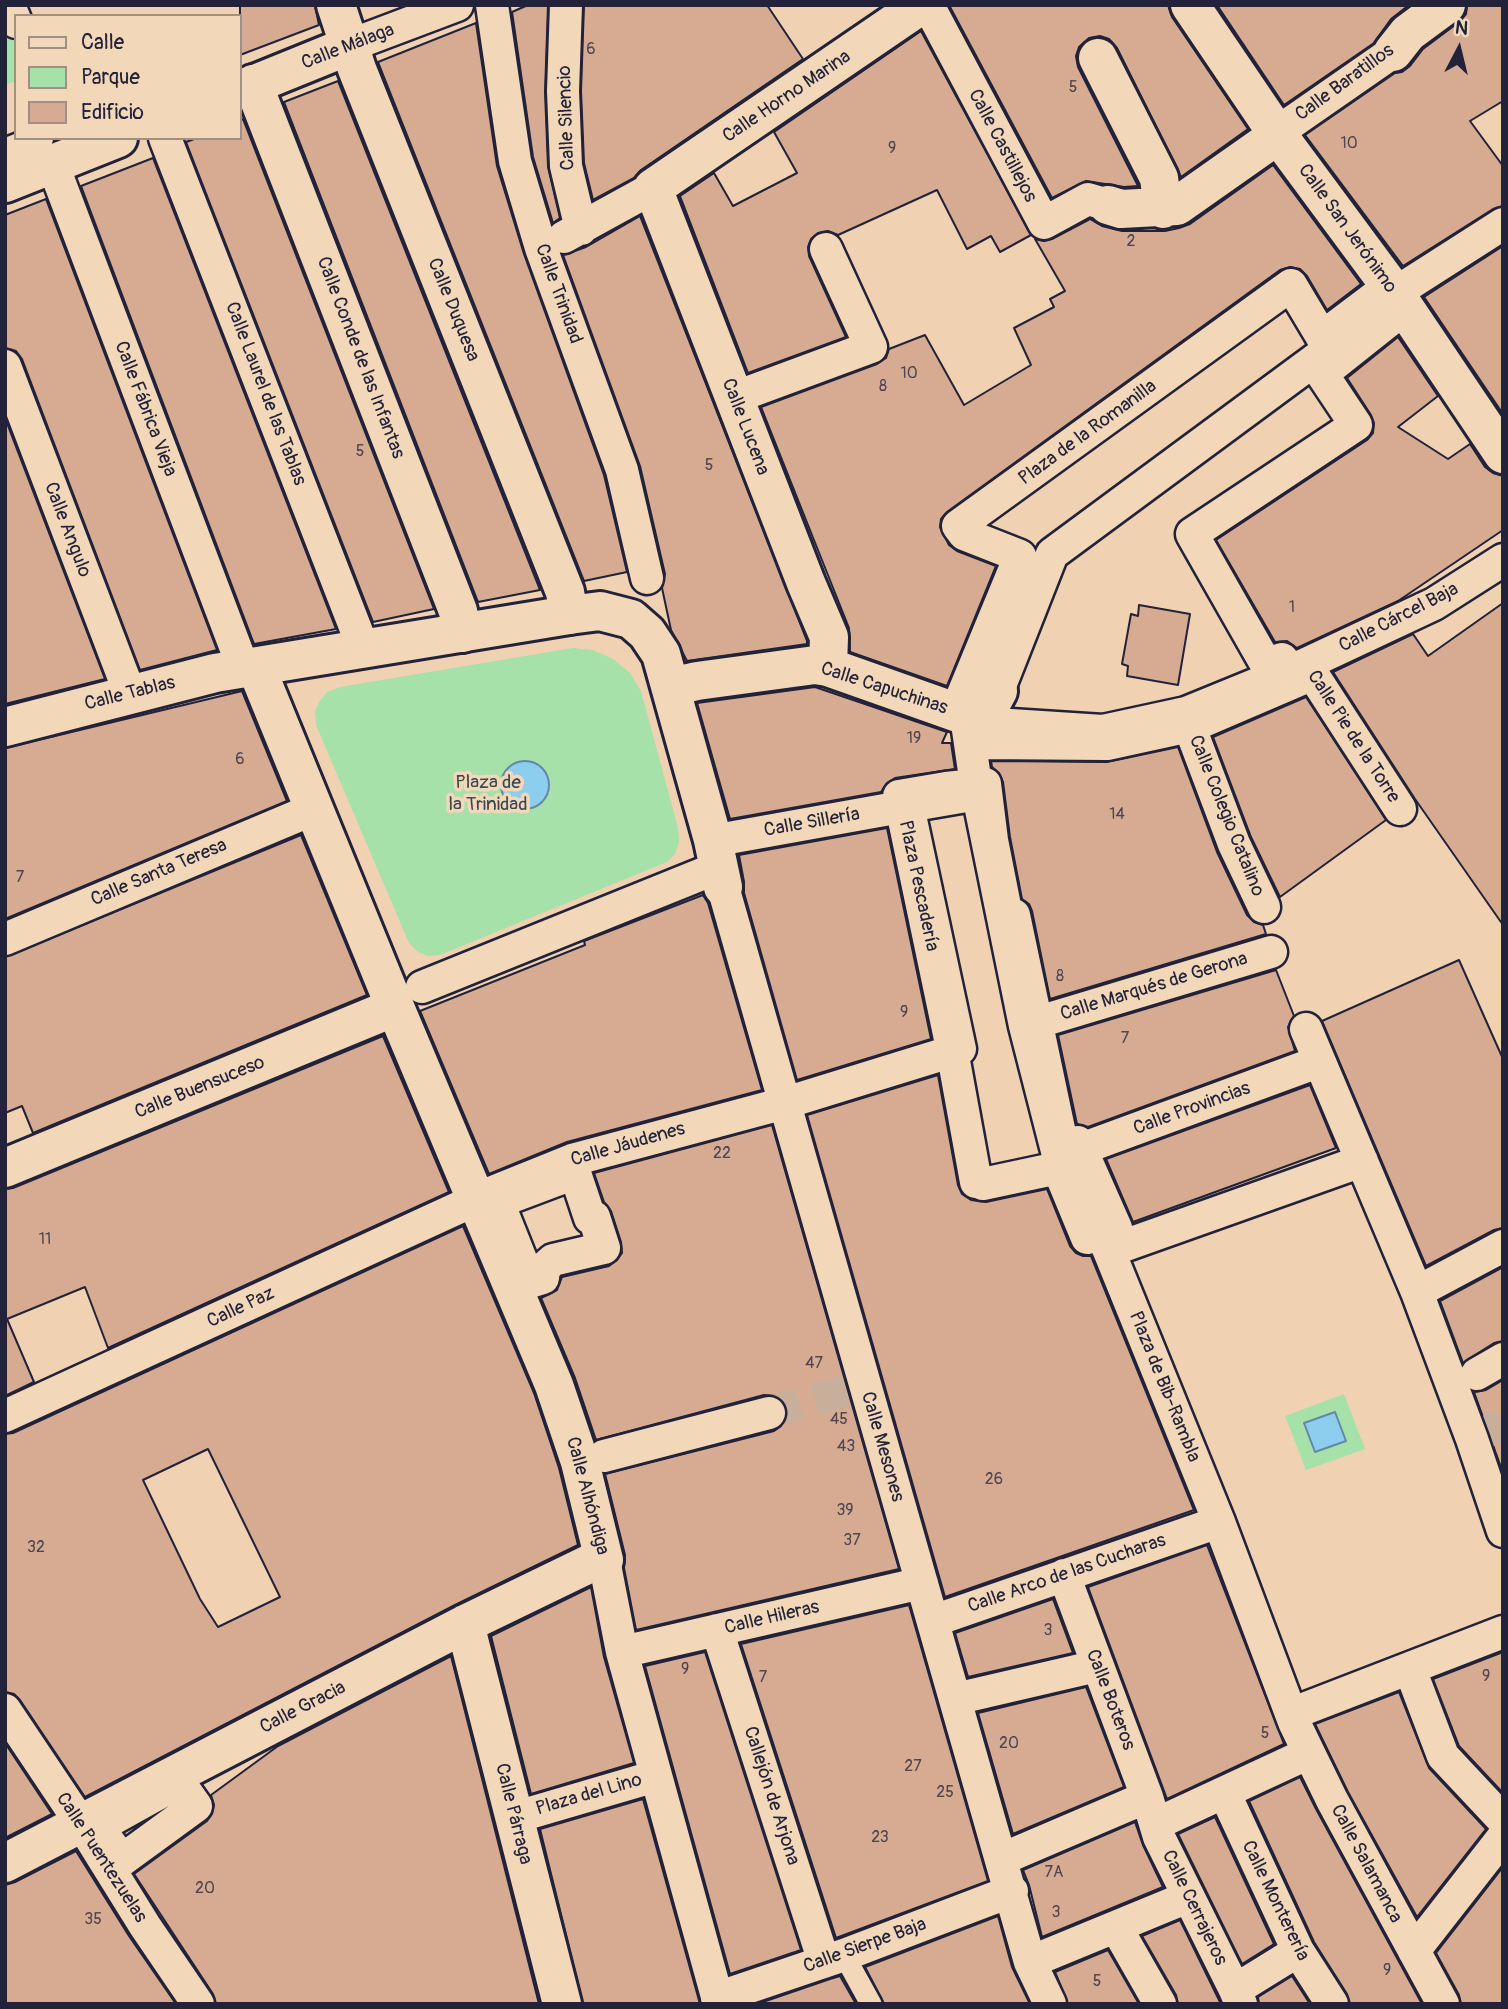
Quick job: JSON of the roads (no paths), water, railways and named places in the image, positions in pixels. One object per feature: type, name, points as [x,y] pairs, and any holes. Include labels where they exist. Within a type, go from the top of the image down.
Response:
[{"type":"street","name":"Calle Duquesa","points":[[336,5],[368,94],[565,592],[569,615]]},
{"type":"street","name":"Calle Málaga","points":[[246,87],[457,5]]},
{"type":"street","name":"Calle Trinidad","points":[[492,5],[515,161],[541,248],[622,470],[647,578]]},
{"type":"street","name":"Calle Silencio","points":[[566,5],[563,91],[566,166],[581,229]]},
{"type":"street","name":"Calle Horno Marina","points":[[653,188],[921,5]]},
{"type":"street","name":"Calle Castillejos","points":[[928,5],[1044,223],[1088,200],[1108,205]]},
{"type":"street","name":"Calle San Jerónimo","points":[[1190,5],[1278,135],[1397,298],[1503,454]]},
{"type":"street","name":"Calle Baratillos","points":[[1278,135],[1285,127],[1393,52],[1408,33],[1446,5]]},
{"type":"street","points":[[1098,58],[1159,178],[1163,209]]},
{"type":"street","name":"Calle Conde de las Infantas","points":[[246,87],[458,611],[462,633]]},
{"type":"street","points":[[1108,205],[1121,209],[1163,209],[1177,206],[1278,135]]},
{"type":"street","points":[[5,183],[45,151],[107,140]]},
{"type":"street","name":"Calle Laurel de las Tablas","points":[[166,140],[364,650]]},
{"type":"street","points":[[5,155],[30,145],[45,151]]},
{"type":"street","name":"Calle Fábrica Vieja","points":[[45,151],[247,660]]},
{"type":"street","points":[[541,248],[581,229],[653,188]]},
{"type":"street","name":"Calle Lucena","points":[[653,188],[733,398],[829,637],[828,667]]},
{"type":"street","points":[[1105,1242],[1116,1228],[1074,1154],[1078,1142],[1063,1147],[1031,1024],[1014,915],[1006,911],[992,841],[985,785],[977,790],[968,730],[985,703],[1052,554],[1397,298],[1503,224]]},
{"type":"street","points":[[733,398],[871,347],[826,249]]},
{"type":"street","name":"Plaza de la Romanilla","points":[[1299,667],[1299,680],[1189,725],[1107,744],[981,743],[985,703],[963,694],[1020,556],[964,534],[958,526],[1292,285],[1322,337],[1383,291],[1397,298]]},
{"type":"street","points":[[1299,667],[1282,659],[1266,664],[1192,534],[1356,425],[1322,374],[1395,316],[1397,298]]},
{"type":"street","name":"Calle Angulo","points":[[5,366],[130,694]]},
{"type":"street","name":"Calle Cárcel Baja","points":[[1299,667],[1434,604],[1503,561]]},
{"type":"street","points":[[600,611],[631,619],[647,633],[661,654],[713,840],[713,880],[409,997],[314,809],[247,660],[364,650],[462,633],[600,611]]},
{"type":"street","name":"Calle Tablas","points":[[5,727],[215,673],[247,660]]},
{"type":"street","name":"Calle Capuchinas","points":[[671,687],[802,667],[828,667],[958,713],[985,703]]},
{"type":"street","points":[[985,703],[995,724],[1103,731],[1186,713],[1299,667]]},
{"type":"street","name":"Calle Pie de la Torre","points":[[1299,667],[1400,809]]},
{"type":"street","name":"Calle Colegio Catalino","points":[[1189,725],[1234,844],[1264,907]]},
{"type":"street","name":"Plaza Pescadería","points":[[977,790],[946,788],[899,796],[976,1182],[981,1180],[983,1184],[1058,1168],[1087,1238],[1105,1242]]},
{"type":"street","name":"Plaza Pescadería","points":[[952,1052],[960,1049],[908,806],[977,790]]},
{"type":"street","name":"Calle Sillería","points":[[723,839],[901,807]]},
{"type":"street","name":"Calle Santa Teresa","points":[[5,939],[314,809]]},
{"type":"street","name":"Calle Mesones","points":[[713,880],[785,1102],[855,1389],[922,1583],[1012,1891],[1030,1962],[1050,2004]]},
{"type":"street","name":"Calle Marqués de Gerona","points":[[1031,1024],[1271,952]]},
{"type":"street","name":"Calle Buensuceso","points":[[5,1168],[409,997]]},
{"type":"street","name":"Calle Alhóndiga","points":[[409,997],[476,1200],[554,1385],[580,1462],[604,1560],[622,1652],[718,2001]]},
{"type":"street","points":[[1306,1029],[1318,1062],[1422,1290],[1473,1376],[1476,1437],[1503,1531]]},
{"type":"street","points":[[785,1102],[952,1052]]},
{"type":"street","name":"Calle Provincias","points":[[1074,1154],[1318,1062]]},
{"type":"street","name":"Calle Jáudenes","points":[[476,1200],[572,1160],[785,1102]]},
{"type":"street","points":[[1105,1242],[1358,1151]]},
{"type":"street","name":"Calle Paz","points":[[5,1416],[476,1200]]},
{"type":"street","name":"Plaza de Bib-Rambla","points":[[1105,1242],[1210,1524],[1293,1718]]},
{"type":"street","points":[[1422,1290],[1503,1246]]},
{"type":"street","points":[[604,1456],[769,1413]]},
{"type":"street","name":"Calle Arco de las Cucharas","points":[[933,1622],[1210,1524]]},
{"type":"street","name":"Calle Gracia","points":[[5,1863],[465,1625],[593,1562],[604,1560]]},
{"type":"street","name":"Calle Boteros","points":[[1063,1575],[1152,1811]]},
{"type":"street","name":"Calle Hileras","points":[[622,1652],[922,1583]]},
{"type":"street","name":"Calle Párraga","points":[[465,1625],[562,2004]]},
{"type":"street","name":"Callejón de Arjona","points":[[717,1630],[834,1959]]},
{"type":"street","points":[[1293,1718],[1411,1672],[1503,1632]]},
{"type":"street","points":[[955,1699],[1097,1666]]},
{"type":"street","points":[[1411,1672],[1443,1756],[1503,1820]]},
{"type":"street","name":"Calle Puentezuelas","points":[[5,1710],[198,2004]]},
{"type":"street","name":"Calle Salamanca","points":[[1293,1718],[1443,2004]]},
{"type":"street","points":[[1002,1859],[1152,1811],[1224,1794],[1309,1753]]},
{"type":"street","name":"Plaza del Lino","points":[[523,1815],[656,1776]]},
{"type":"street","name":"Calle Monterería","points":[[1224,1794],[1298,1951],[1332,2004]]},
{"type":"street","name":"Calle Cerrajeros","points":[[1152,1811],[1159,1837],[1238,1997]]},
{"type":"street","points":[[1414,1951],[1503,1838]]},
{"type":"street","name":"Calle Sierpe Baja","points":[[718,2001],[1012,1891]]},
{"type":"street","points":[[1030,1962],[1188,1897]]},
{"type":"street","points":[[1116,1927],[1160,2004]]},
{"type":"street","points":[[1238,1997],[1298,1951]]},
{"type":"lane","points":[[834,1959],[872,2004]]},
{"type":"water","points":[[525,761],[542,768],[549,785],[542,802],[525,809],[508,802],[501,785],[508,768]]},
{"type":"water","points":[[1335,1412],[1346,1441],[1315,1452],[1304,1423]]},
{"type":"tunnel","points":[[769,1413],[846,1391]]},
{"type":"tunnel","points":[[1479,1436],[1503,1423]]},
{"type":"park label","name":"Plaza de la Trinidad","points":[[488,794]]}]
